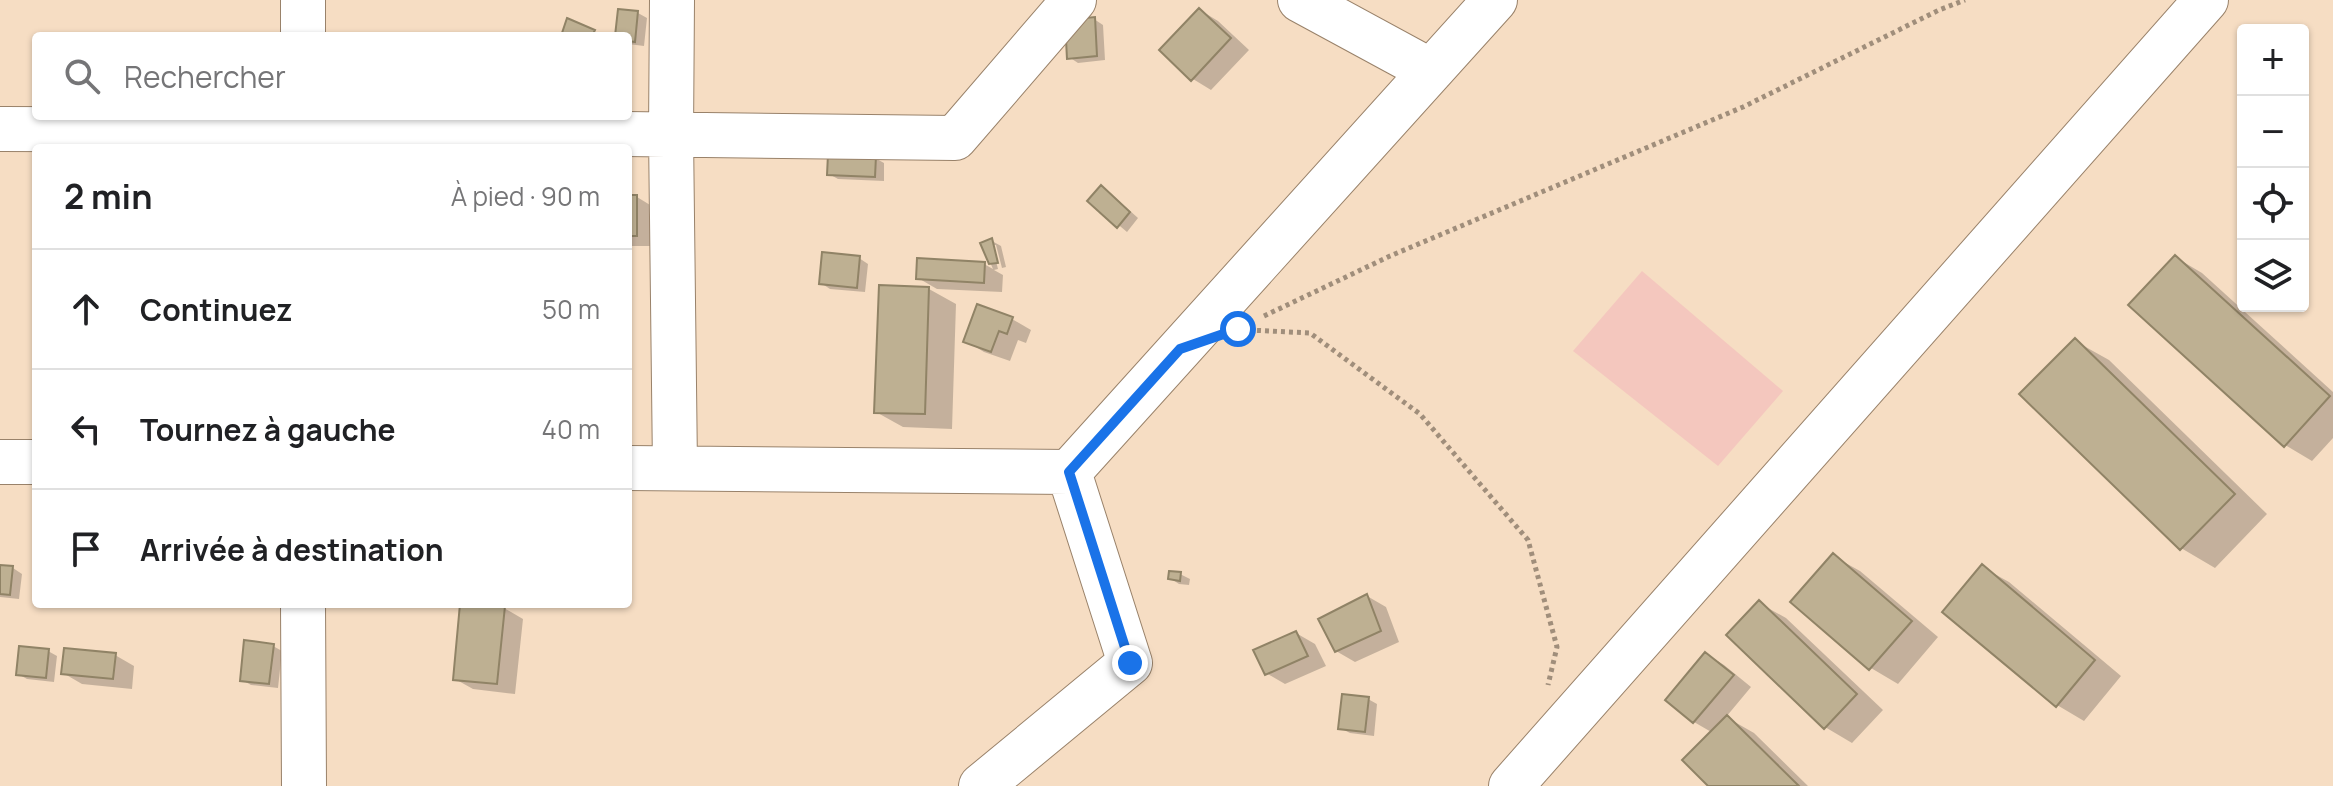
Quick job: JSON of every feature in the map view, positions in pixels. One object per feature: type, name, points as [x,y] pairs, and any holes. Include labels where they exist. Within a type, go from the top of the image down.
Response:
[{"type":"street","points":[[303,0],[303,32]]},
{"type":"street","points":[[672,0],[675,468]]},
{"type":"street","points":[[0,129],[955,138],[1074,0]]},
{"type":"street","points":[[1300,0],[1431,71]]},
{"type":"street","points":[[632,468],[1069,472],[1495,0]]},
{"type":"street","points":[[1511,786],[2206,0]]},
{"type":"street","points":[[0,462],[32,462]]},
{"type":"street","points":[[981,786],[1130,663],[1069,472]]},
{"type":"street","points":[[303,608],[304,786]]},
{"type":"path","points":[[1547,691],[1557,647],[1528,540],[1518,528],[1420,414],[1310,333],[1238,329],[1390,256],[1743,107],[1965,0]]},
{"type":"shaded area","points":[[1642,271],[1783,391],[1718,466],[1573,351]]},
{"type":"building","points":[[1199,8],[1231,38],[1191,81],[1159,50]]},
{"type":"building","points":[[618,9],[638,11],[635,42],[632,42],[632,32],[615,32]]},
{"type":"building","points":[[1095,17],[1097,56],[1067,59],[1065,20]]},
{"type":"building","points":[[567,18],[595,30],[594,32],[562,32]]},
{"type":"building","points":[[828,154],[876,156],[875,177],[827,175]]},
{"type":"building","points":[[1101,185],[1130,212],[1117,228],[1087,201]]},
{"type":"building","points":[[632,195],[637,195],[637,236],[632,236]]},
{"type":"building","points":[[992,238],[998,263],[989,264],[980,243]]},
{"type":"building","points":[[822,252],[860,256],[857,288],[819,284]]},
{"type":"building","points":[[2175,255],[2330,396],[2284,447],[2128,305]]},
{"type":"building","points":[[917,258],[985,262],[984,283],[916,279]]},
{"type":"building","points":[[879,285],[929,287],[925,414],[874,413]]},
{"type":"building","points":[[977,304],[1013,317],[1007,334],[999,331],[991,352],[963,342]]},
{"type":"building","points":[[2075,338],[2235,494],[2180,550],[2019,394]]},
{"type":"building","points":[[1833,553],[1912,621],[1869,670],[1790,602]]},
{"type":"building","points":[[1982,564],[2095,660],[2056,707],[1942,612]]},
{"type":"building","points":[[0,565],[13,566],[10,595],[0,594]]},
{"type":"building","points":[[1169,571],[1181,572],[1180,581],[1168,579]]},
{"type":"building","points":[[1367,594],[1381,631],[1335,652],[1318,619]]},
{"type":"building","points":[[1759,600],[1857,694],[1824,729],[1726,635]]},
{"type":"building","points":[[460,608],[505,608],[497,684],[453,680]]},
{"type":"building","points":[[1296,631],[1308,656],[1265,675],[1253,650]]},
{"type":"building","points":[[244,640],[274,644],[269,684],[240,681]]},
{"type":"building","points":[[19,646],[49,649],[46,678],[16,675]]},
{"type":"building","points":[[64,648],[116,653],[113,679],[61,674]]},
{"type":"building","points":[[1705,652],[1734,675],[1693,723],[1665,700]]},
{"type":"building","points":[[1342,694],[1369,697],[1365,732],[1338,729]]},
{"type":"building","points":[[1727,715],[1799,786],[1708,786],[1682,760]]},
{"type":"route","points":[[1130,663],[1069,472],[1180,349],[1238,329]]}]
